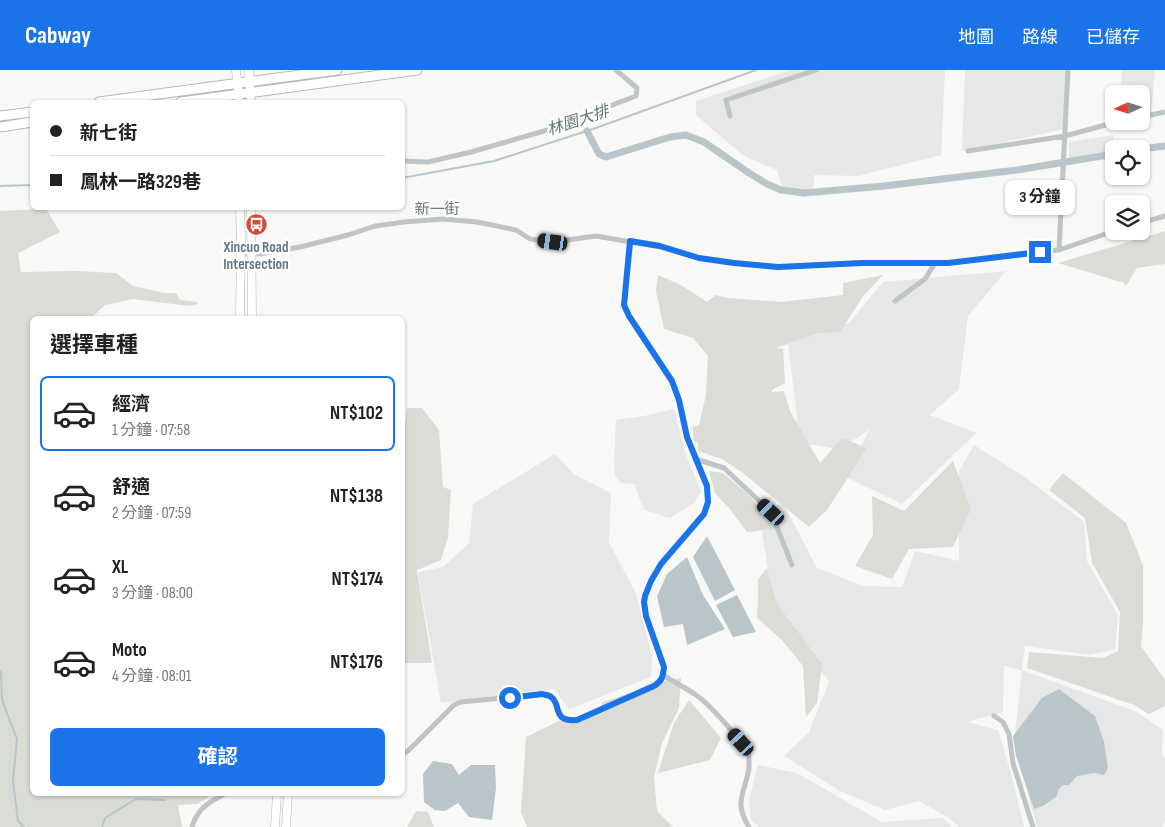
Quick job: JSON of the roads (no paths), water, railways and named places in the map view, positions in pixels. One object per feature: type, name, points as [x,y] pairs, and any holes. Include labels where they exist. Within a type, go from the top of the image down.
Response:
[{"type":"main road","points":[[114,100],[337,70]]},
{"type":"main road","points":[[220,100],[251,98],[417,70]]},
{"type":"main road","points":[[0,116],[30,112]]},
{"type":"main road","points":[[0,127],[30,122]]},
{"type":"street","points":[[236,70],[239,99]]},
{"type":"street","points":[[249,70],[251,98]]},
{"type":"street","points":[[405,161],[428,162],[471,152],[544,131],[636,96],[637,88],[616,70]]},
{"type":"street","points":[[730,116],[726,100],[816,70]]},
{"type":"street","points":[[1068,70],[1059,250],[1105,234]]},
{"type":"street","points":[[1150,115],[1165,112]]},
{"type":"street","points":[[968,151],[1064,136],[1105,125]]},
{"type":"street","points":[[240,210],[240,316]]},
{"type":"street","points":[[251,210],[252,316]]},
{"type":"street","points":[[1150,220],[1165,216]]},
{"type":"street","name":"新一街","points":[[241,254],[260,254],[300,247],[375,226],[443,218],[477,222],[516,230],[530,238],[553,242],[596,236],[660,246],[699,258],[778,267],[862,263],[948,263],[1059,250]]},
{"type":"street","points":[[405,753],[454,705],[462,702],[542,694],[552,697],[559,714],[566,720],[577,720],[660,682],[664,667],[646,616],[645,596],[661,564],[704,514],[708,502],[707,486],[687,437],[679,400],[672,381],[629,316],[624,305],[630,241]]},
{"type":"street","points":[[895,300],[925,279],[936,263]]},
{"type":"street","points":[[696,459],[724,468],[771,512],[792,565]]},
{"type":"street","points":[[663,675],[697,696],[711,708],[741,742],[749,756],[749,768],[740,799],[743,816],[749,827]]},
{"type":"street","points":[[994,716],[1003,722],[1009,734],[1013,763],[1033,827]]},
{"type":"street","points":[[192,827],[200,810],[221,796]]},
{"type":"street","points":[[275,827],[277,796]]},
{"type":"street","points":[[286,827],[288,796]]},
{"type":"waterway","name":"林園大排","points":[[405,177],[494,161],[593,129],[756,70]]},
{"type":"waterway","points":[[587,131],[599,154],[606,157],[670,137],[686,135],[704,142],[767,184],[781,190],[804,193],[884,186],[1017,170],[1105,155]]},
{"type":"waterway","points":[[1150,148],[1165,146]]},
{"type":"waterway","name":"林園大排","points":[[0,186],[30,185]]},
{"type":"waterway","points":[[0,671],[2,700],[17,739],[13,781],[18,821],[24,827]]},
{"type":"waterway","points":[[102,827],[105,818],[136,799],[165,800]]},
{"type":"place","name":"Xincuo Road Intersection","points":[[256,224]]}]
